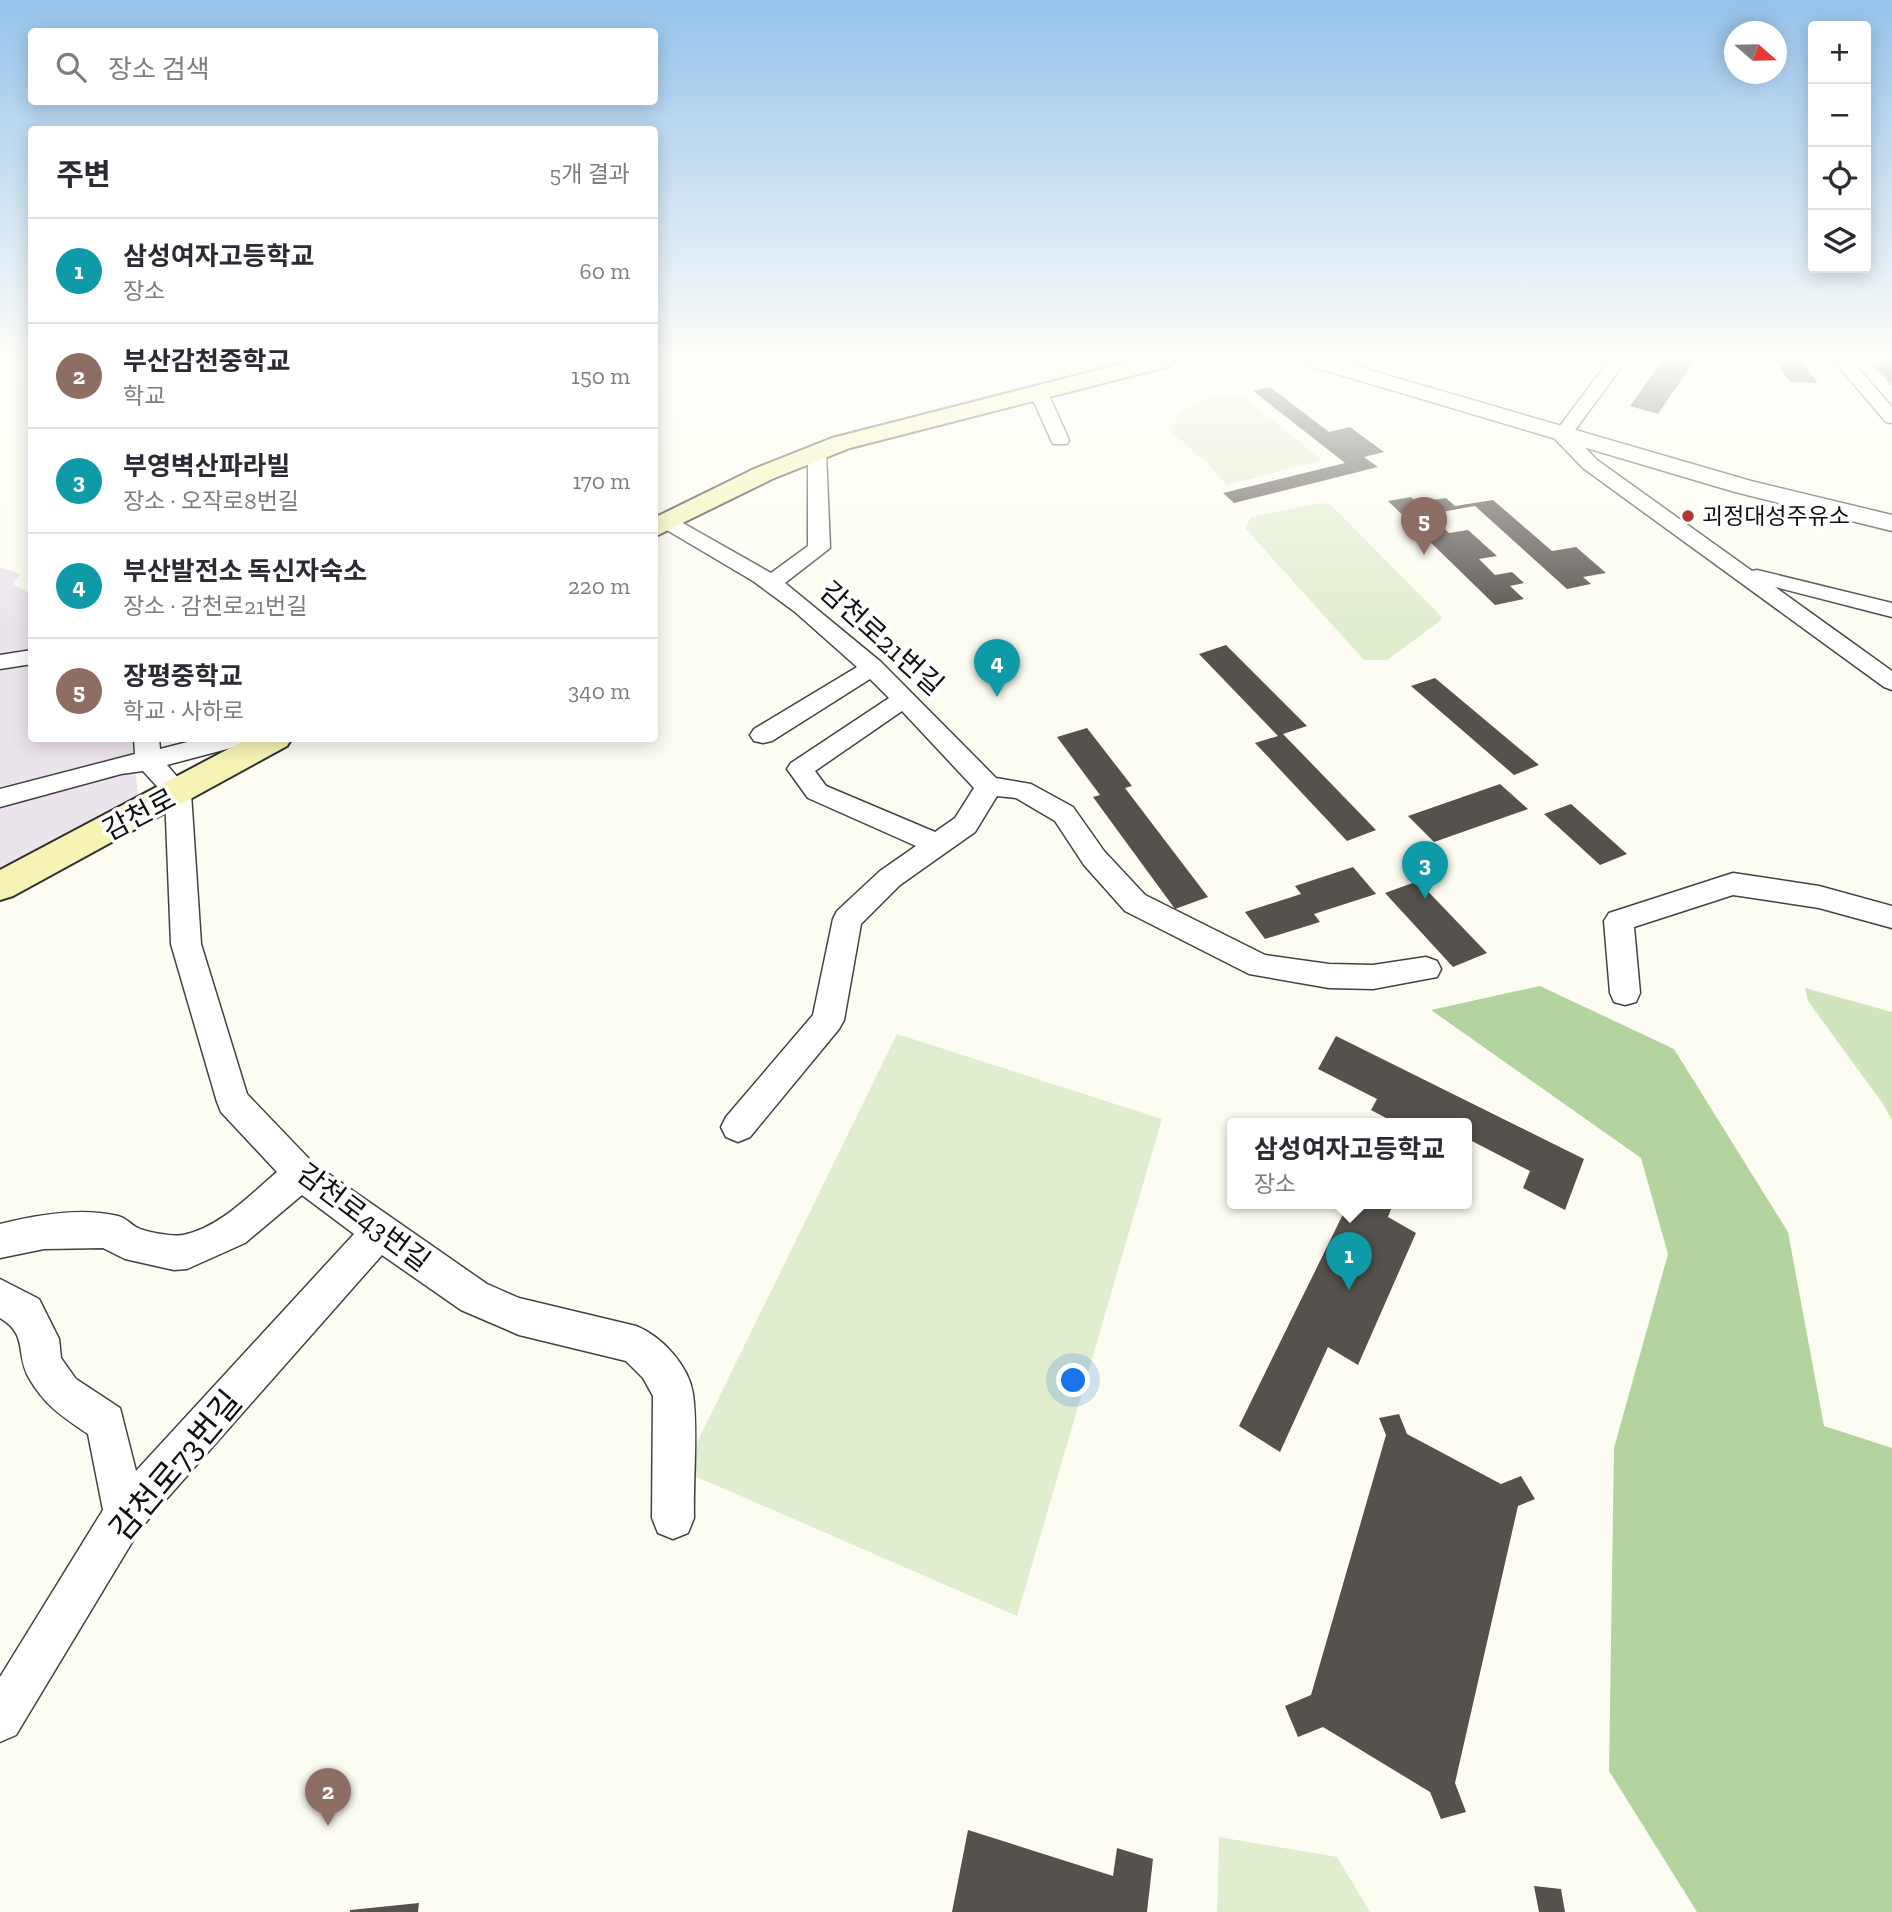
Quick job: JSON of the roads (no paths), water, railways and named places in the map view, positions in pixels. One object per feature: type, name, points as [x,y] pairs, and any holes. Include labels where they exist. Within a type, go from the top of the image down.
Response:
[{"type":"main road","points":[[661,525],[763,474],[817,451]]},
{"type":"main road","name":"감천로","points":[[0,886],[269,742]]},
{"type":"street","points":[[1577,450],[1590,464],[1892,682]]},
{"type":"street","points":[[1615,450],[1744,487],[1892,523]]},
{"type":"street","points":[[771,583],[819,548],[817,451]]},
{"type":"street","name":"감천로21번길","points":[[661,525],[771,583],[848,643],[905,698],[988,786]]},
{"type":"street","points":[[1741,572],[1892,610]]},
{"type":"street","points":[[0,662],[28,658]]},
{"type":"street","points":[[763,735],[873,667]]},
{"type":"street","points":[[905,698],[800,769],[817,792],[939,845]]},
{"type":"street","points":[[0,798],[121,765],[147,750],[207,742]]},
{"type":"street","points":[[147,750],[178,793]]},
{"type":"street","points":[[738,1126],[828,1020],[847,919],[890,878],[965,825],[979,806],[988,786],[1022,790],[1064,814],[1094,858],[1135,903],[1261,966],[1329,976],[1373,977],[1426,969]]},
{"type":"street","name":"감천로43번길","points":[[178,793],[186,944],[233,1102],[301,1174],[474,1297],[519,1316],[636,1345],[657,1364],[673,1392],[673,1518]]},
{"type":"street","points":[[1625,993],[1619,921],[1733,884],[1819,897],[1892,918]]},
{"type":"street","points":[[0,1241],[27,1234],[87,1229],[118,1233],[125,1242],[174,1253],[187,1251],[232,1231],[301,1174]]},
{"type":"street","name":"감천로73번길","points":[[0,1719],[125,1514],[379,1232]]},
{"type":"street","points":[[0,1297],[26,1312],[40,1339],[42,1364],[62,1393],[106,1422],[125,1514]]},
{"type":"place","name":"괴정대성주유소","points":[[1688,516]]},
{"type":"place","name":"장평중학교","points":[[1424,555]]},
{"type":"place","name":"부산발전소 독신자숙소","points":[[997,697]]},
{"type":"place","name":"부영벽산파라빌","points":[[1425,899]]},
{"type":"place","name":"삼성여자고등학교","points":[[1349,1290]]},
{"type":"place","name":"부산감천중학교","points":[[328,1826]]}]
